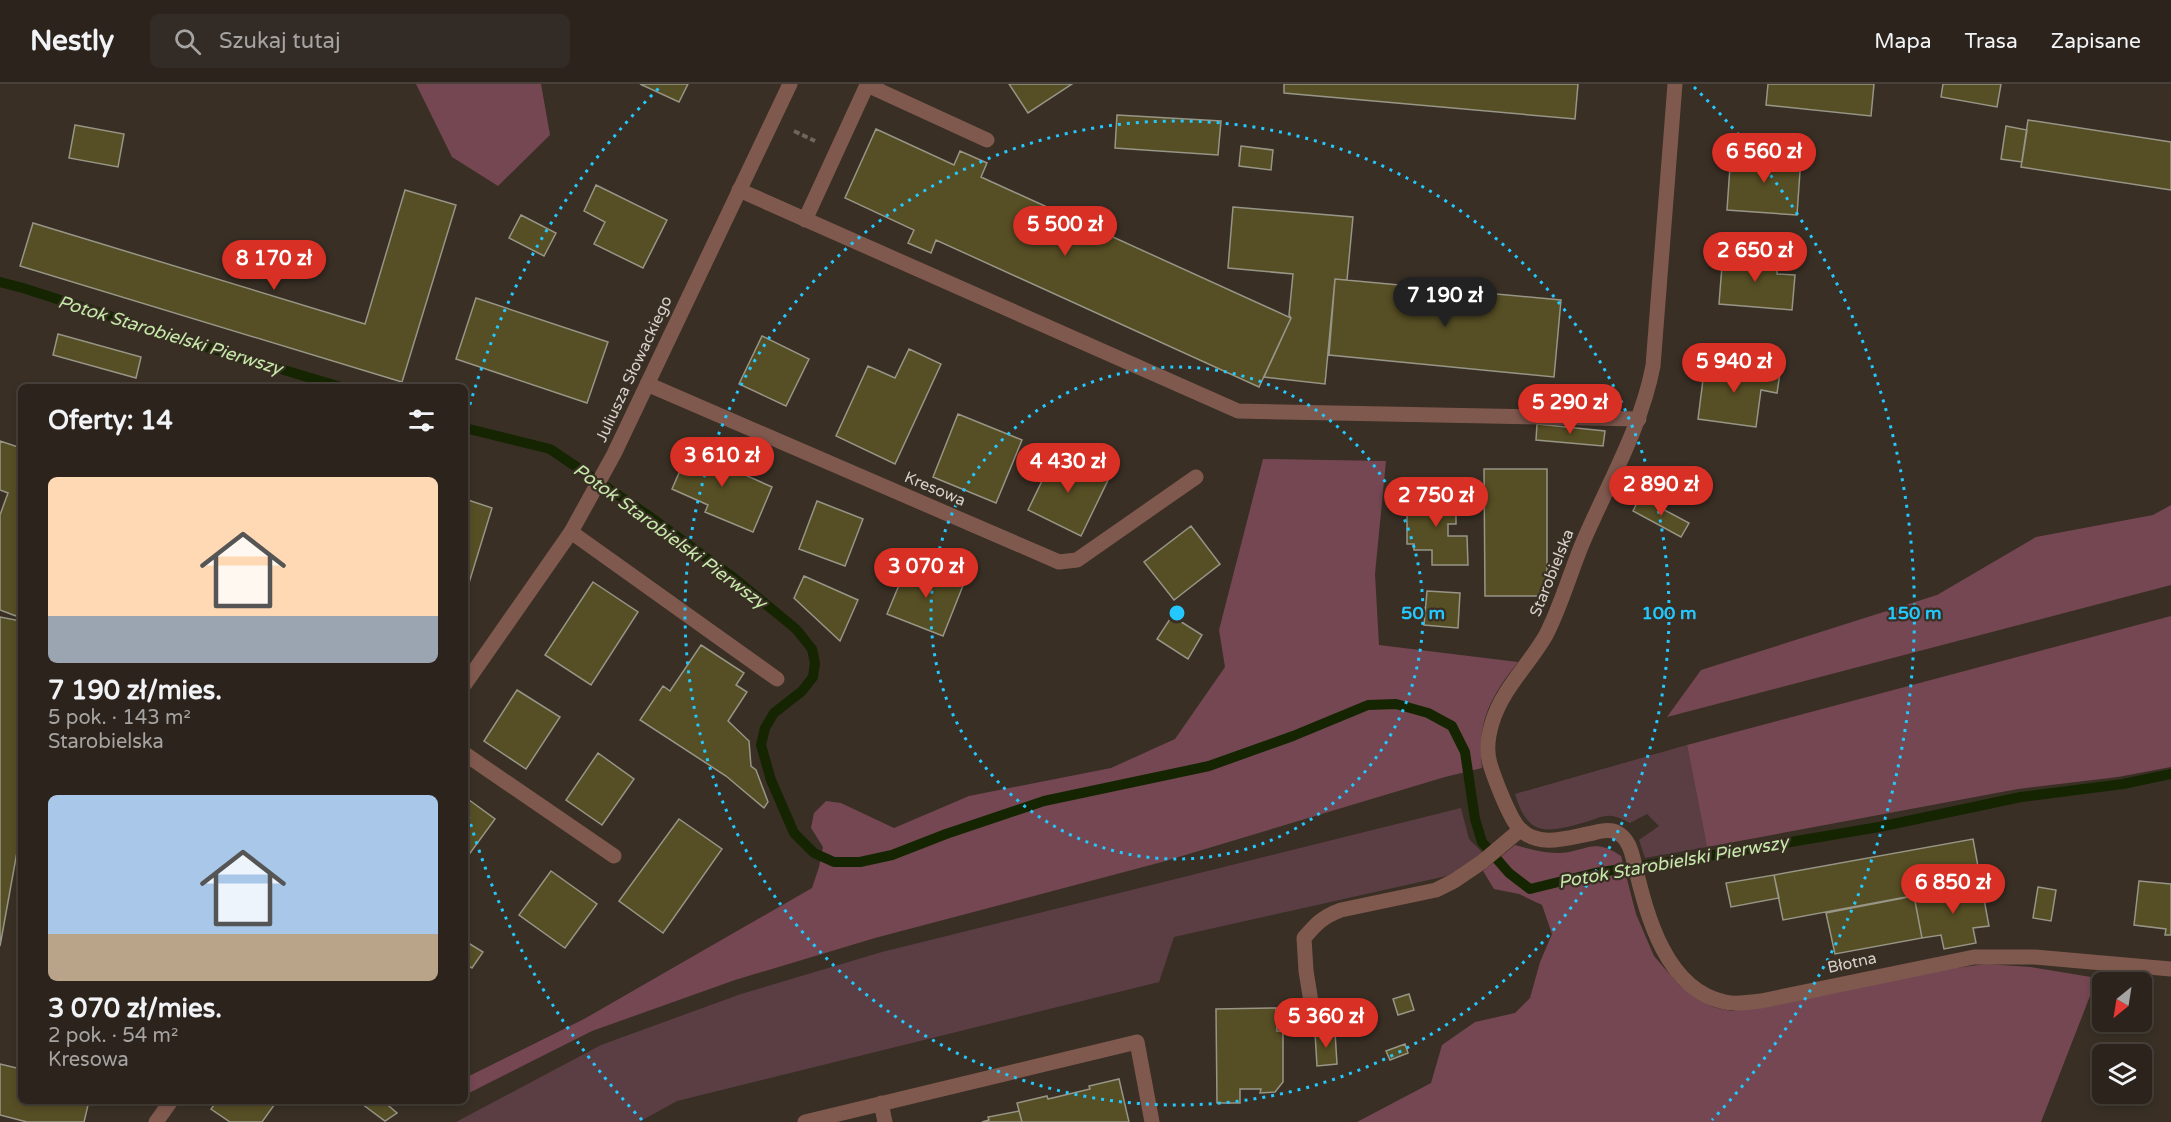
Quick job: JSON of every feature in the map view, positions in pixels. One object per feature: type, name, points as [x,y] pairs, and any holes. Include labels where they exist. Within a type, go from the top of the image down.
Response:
[{"type":"street","name":"Juliusza Słowackiego","points":[[468,680],[571,532],[614,454],[790,84]]},
{"type":"street","name":"Starobielska","points":[[1520,830],[1511,816],[1489,762],[1488,745],[1491,724],[1509,687],[1546,633],[1639,419],[1649,389],[1653,366],[1675,84]]},
{"type":"street","points":[[805,220],[867,85],[987,140]]},
{"type":"street","points":[[739,190],[1238,411],[1639,419]]},
{"type":"street","name":"Kresowa","points":[[647,384],[1059,562],[1077,561],[1196,477]]},
{"type":"street","points":[[571,532],[777,679]]},
{"type":"street","points":[[468,756],[614,856]]},
{"type":"street","points":[[1313,1014],[1306,971],[1304,938],[1318,922],[1326,915],[1341,910],[1436,890],[1482,862],[1520,830]]},
{"type":"street","name":"Błotna","points":[[1520,830],[1536,839],[1557,840],[1606,830],[1616,832],[1629,845],[1640,887],[1660,945],[1673,966],[1700,991],[1729,1003],[1761,1001],[1974,957],[2035,957],[2171,969]]},
{"type":"street","points":[[805,1122],[1137,1042],[1152,1122]]},
{"type":"street","points":[[881,1103],[885,1122]]},
{"type":"street","points":[[156,1122],[169,1104]]},
{"type":"path","points":[[772,121],[837,151]]},
{"type":"shaded area","points":[[416,84],[541,84],[550,135],[498,186],[452,157]]},
{"type":"shaded area","points":[[1263,459],[1386,461],[1375,574],[1379,645],[1518,662],[1500,687],[1488,711],[1481,737],[1482,768],[1162,862],[875,938],[735,980],[592,1031],[468,1093],[468,1077],[584,1019],[812,888],[823,847],[811,828],[814,813],[826,801],[841,803],[894,828],[969,796],[1111,768],[1175,739],[1225,667],[1219,630]]},
{"type":"shaded area","points":[[2171,505],[2171,585],[1667,717],[1701,670],[1937,595],[2036,537],[2153,515]]},
{"type":"shaded area","points":[[2171,616],[2171,767],[2118,777],[2018,789],[1707,847],[1687,745]]},
{"type":"shaded area","points":[[1687,745],[1707,847],[1645,858],[1639,840],[1659,826],[1647,814],[1630,823],[1616,817],[1605,816],[1563,828],[1542,829],[1534,826],[1527,819],[1515,794]]},
{"type":"shaded area","points":[[1461,808],[1469,839],[1483,853],[1451,875],[1174,937],[1159,982],[677,1101],[639,1122],[456,1122],[601,1045],[741,994],[882,952]]},
{"type":"shaded area","points":[[1515,845],[1541,852],[1557,853],[1596,846],[1611,850],[1621,856],[1636,914],[1654,956],[1679,985],[1713,1007],[1731,1011],[1925,972],[1986,964],[2031,967],[2092,977],[2092,991],[2041,1122],[1357,1122],[1431,1083],[1442,1045],[1475,1022],[1515,1013],[1530,998],[1540,962],[1552,934],[1542,905],[1519,894],[1494,889],[1483,871]]},
{"type":"building","points":[[640,84],[688,84],[679,102]]},
{"type":"building","points":[[1009,84],[1072,84],[1028,113]]},
{"type":"building","points":[[1284,84],[1578,84],[1575,119],[1284,93]]},
{"type":"building","points":[[1768,84],[1874,84],[1871,116],[1766,105]]},
{"type":"building","points":[[1943,84],[2001,84],[1997,107],[1941,97]]},
{"type":"building","points":[[1117,115],[1221,121],[1218,155],[1115,148]]},
{"type":"building","points":[[2028,120],[2171,142],[2171,190],[2021,167]]},
{"type":"building","points":[[75,125],[124,134],[118,167],[69,158]]},
{"type":"building","points":[[2006,126],[2027,130],[2022,162],[2001,159]]},
{"type":"building","points":[[876,129],[954,165],[960,151],[987,163],[981,177],[1291,318],[1259,387],[936,240],[931,253],[908,243],[914,230],[845,198]]},
{"type":"building","points":[[1241,146],[1273,150],[1271,170],[1239,166]]},
{"type":"building","points":[[1731,152],[1801,157],[1797,215],[1727,210]]},
{"type":"building","points":[[596,185],[667,220],[643,268],[594,244],[605,222],[584,211]]},
{"type":"building","points":[[405,190],[456,205],[402,382],[20,266],[33,223],[365,324]]},
{"type":"building","points":[[1233,207],[1353,217],[1347,280],[1335,279],[1325,384],[1264,377],[1291,318],[1289,315],[1293,274],[1228,268]]},
{"type":"building","points":[[521,215],[556,233],[544,256],[509,238]]},
{"type":"building","points":[[1723,253],[1778,258],[1777,274],[1795,275],[1792,310],[1719,304]]},
{"type":"building","points":[[1335,279],[1561,300],[1554,377],[1329,355]]},
{"type":"building","points":[[476,298],[608,342],[587,403],[456,359]]},
{"type":"building","points":[[58,334],[141,357],[136,378],[53,355]]},
{"type":"building","points":[[762,336],[809,359],[786,406],[739,384]]},
{"type":"building","points":[[909,349],[941,364],[895,464],[836,436],[868,366],[895,378]]},
{"type":"building","points":[[1705,364],[1780,373],[1777,393],[1761,390],[1756,427],[1698,419]]},
{"type":"building","points":[[958,414],[1022,440],[996,503],[933,477]]},
{"type":"building","points":[[1537,424],[1605,431],[1603,446],[1536,440]]},
{"type":"building","points":[[0,441],[18,447],[18,611],[16,616],[0,610],[0,515],[8,493],[0,490]]},
{"type":"building","points":[[692,443],[731,459],[727,467],[772,487],[753,532],[705,512],[708,505],[672,489]]},
{"type":"building","points":[[1056,452],[1109,478],[1081,536],[1028,510]]},
{"type":"building","points":[[1484,469],[1547,469],[1547,596],[1485,596]]},
{"type":"building","points":[[1407,493],[1456,493],[1456,524],[1448,524],[1448,536],[1467,536],[1468,565],[1432,565],[1432,550],[1414,550],[1414,544],[1407,544]]},
{"type":"building","points":[[1640,497],[1689,523],[1681,537],[1633,511]]},
{"type":"building","points":[[468,500],[492,508],[468,586]]},
{"type":"building","points":[[817,501],[863,519],[845,566],[799,549]]},
{"type":"building","points":[[1191,526],[1220,564],[1174,600],[1144,562]]},
{"type":"building","points":[[909,561],[964,583],[943,636],[887,614]]},
{"type":"building","points":[[804,576],[858,600],[840,641],[794,598]]},
{"type":"building","points":[[593,582],[638,612],[591,685],[545,655]]},
{"type":"building","points":[[1427,591],[1460,593],[1458,628],[1424,625]]},
{"type":"building","points":[[1172,616],[1202,635],[1188,659],[1157,639]]},
{"type":"building","points":[[0,617],[18,620],[18,847],[0,946]]},
{"type":"building","points":[[701,645],[744,673],[736,685],[747,692],[728,721],[749,741],[751,766],[756,770],[768,802],[764,808],[726,776],[640,720],[663,686],[670,691]]},
{"type":"building","points":[[517,690],[560,717],[526,769],[484,741]]},
{"type":"building","points":[[598,753],[634,779],[602,825],[566,800]]},
{"type":"building","points":[[468,799],[495,819],[468,856]]},
{"type":"building","points":[[679,819],[722,849],[663,933],[619,901]]},
{"type":"building","points":[[1973,839],[1981,883],[1783,920],[1774,875]]},
{"type":"building","points":[[551,871],[597,904],[565,948],[519,915]]},
{"type":"building","points":[[1774,875],[1779,898],[1731,907],[1726,883]]},
{"type":"building","points":[[2139,881],[2171,884],[2171,935],[2165,935],[2166,929],[2134,925]]},
{"type":"building","points":[[1981,883],[1989,926],[1973,928],[1976,943],[1944,949],[1941,935],[1922,938],[1914,896]]},
{"type":"building","points":[[2038,887],[2056,890],[2051,921],[2033,918]]},
{"type":"building","points":[[1914,896],[1922,938],[1835,954],[1826,913]]},
{"type":"building","points":[[468,943],[483,952],[472,968],[468,966]]},
{"type":"building","points":[[1409,994],[1414,1010],[1398,1015],[1393,999]]},
{"type":"building","points":[[1276,1008],[1277,1031],[1283,1031],[1283,1082],[1275,1092],[1260,1093],[1261,1089],[1240,1089],[1240,1103],[1217,1103],[1216,1009]]},
{"type":"building","points":[[1335,1032],[1337,1064],[1317,1066],[1315,1033]]},
{"type":"building","points":[[1405,1044],[1408,1053],[1390,1060],[1386,1051]]},
{"type":"building","points":[[0,1064],[18,1068],[18,1104],[88,1104],[84,1122],[27,1122],[0,1115]]},
{"type":"building","points":[[1119,1079],[1129,1122],[1022,1122],[1017,1103],[1047,1096],[1048,1099]]},
{"type":"building","points":[[215,1104],[275,1104],[262,1122],[230,1122],[211,1109]]},
{"type":"building","points":[[362,1104],[386,1104],[397,1113],[385,1121]]},
{"type":"building","points":[[1019,1111],[1022,1122],[982,1122],[989,1120],[988,1117]]},
{"type":"waterway","name":"Potok Starobielski Pierwszy","points":[[0,282],[331,384]]},
{"type":"waterway","name":"Potok Starobielski Pierwszy","points":[[468,429],[550,449],[649,516],[734,578],[796,629],[812,649],[815,663],[813,677],[802,691],[774,713],[765,728],[761,745],[771,780],[794,833],[814,853],[834,862],[860,862],[892,855],[1044,801],[1209,766],[1293,736],[1368,705],[1396,704],[1428,713],[1452,726],[1465,752],[1475,819],[1482,842],[1509,873],[1530,889],[1595,873],[1879,827],[2021,797],[2123,784],[2171,774]]}]
